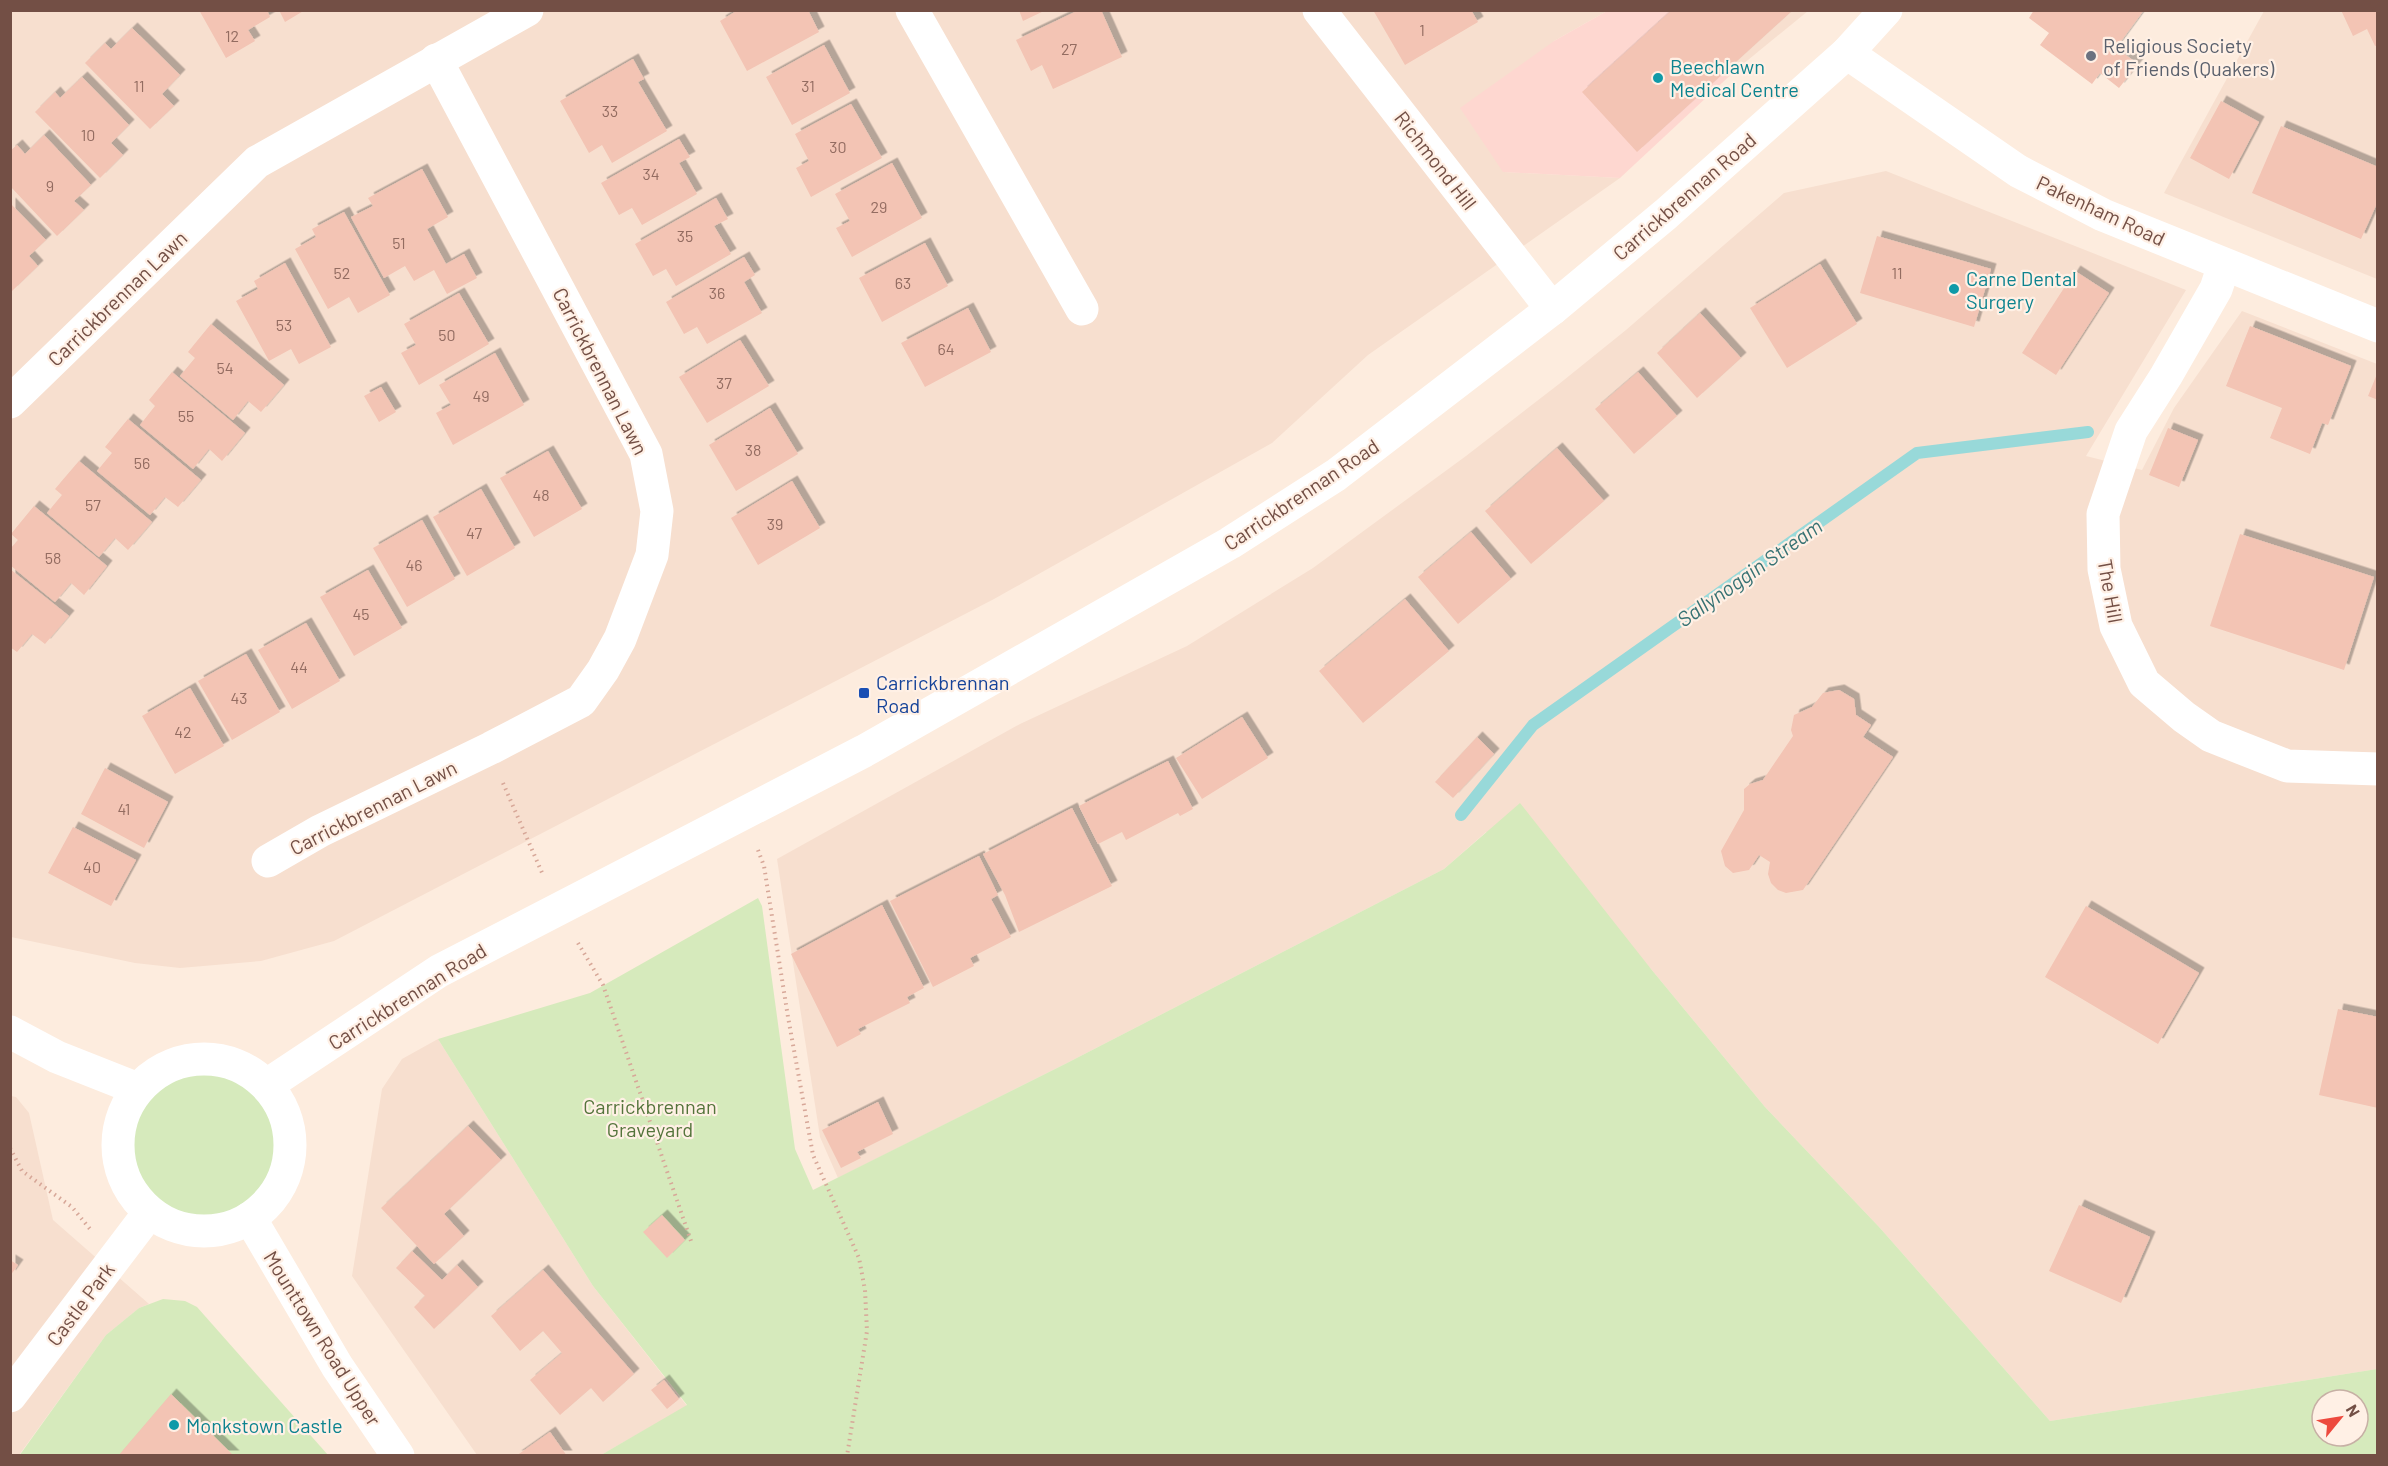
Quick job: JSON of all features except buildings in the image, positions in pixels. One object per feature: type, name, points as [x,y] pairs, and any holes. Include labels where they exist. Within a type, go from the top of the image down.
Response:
[{"type":"street","name":"Carrickbrennan Lawn","points":[[10,402],[257,162],[527,10]]},
{"type":"street","points":[[912,10],[1082,309]]},
{"type":"street","name":"Richmond Hill","points":[[1319,10],[1552,309]]},
{"type":"street","name":"Carrickbrennan Road","points":[[267,1085],[439,971],[864,751],[1230,543],[1336,474],[1552,309],[1666,214],[1847,53],[1886,10]]},
{"type":"street","name":"Pakenham Road","points":[[1847,53],[2018,171],[2103,215],[2378,326]]},
{"type":"street","name":"Carrickbrennan Lawn","points":[[268,861],[320,831],[491,748],[581,701],[603,670],[620,639],[652,555],[657,511],[646,454],[436,60]]},
{"type":"street","name":"The Hill","points":[[2224,265],[2216,289],[2131,431],[2103,514],[2104,569],[2116,626],[2144,683],[2184,717],[2211,736],[2287,766],[2378,769]]},
{"type":"street","points":[[10,1032],[57,1057],[138,1089]]},
{"type":"street","points":[[207,1059],[228,1062],[249,1071],[267,1085],[284,1113],[289,1128],[290,1151],[286,1174],[273,1198],[250,1218],[236,1226],[213,1232],[183,1230],[149,1213],[133,1195],[124,1179],[117,1142],[120,1123],[127,1105],[138,1089],[155,1074],[169,1066],[185,1060],[207,1059]]},
{"type":"street","name":"Castle Park","points":[[10,1396],[149,1213]]},
{"type":"street","name":"Mounttown Road Upper","points":[[250,1218],[337,1366],[398,1455]]},
{"type":"path","points":[[511,802],[558,909],[603,986],[692,1244]]},
{"type":"path","points":[[744,813],[764,866],[813,1155],[859,1258],[865,1290],[867,1330],[847,1455]]},
{"type":"path","points":[[10,1148],[22,1171],[72,1207],[115,1258]]},
{"type":"shaded area","points":[[10,11],[1607,11],[1554,41],[1504,172],[1620,178],[1368,355],[1272,443],[994,599],[334,941],[261,961],[180,968],[135,963],[11,937]]},
{"type":"shaded area","points":[[1607,11],[1686,11],[1737,69],[1620,178],[1503,172],[1460,108],[1554,41]]},
{"type":"shaded area","points":[[1686,11],[1808,11],[1737,69]]},
{"type":"shaded area","points":[[2264,11],[2377,11],[2377,279],[2164,193]]},
{"type":"shaded area","points":[[1886,171],[2186,290],[2086,456],[2142,470],[2174,408],[2242,311],[2377,364],[2377,1369],[2050,1421],[1880,1228],[1765,1107],[1651,969],[1486,832],[1444,869],[838,1178],[820,1137],[777,859],[1020,724],[1187,646],[1313,568],[1466,456],[1559,384],[1626,330],[1784,193]]},
{"type":"shaded area","points":[[438,1039],[593,1286],[687,1406],[601,1455],[477,1455],[352,1276],[382,1089],[402,1059]]},
{"type":"shaded area","points":[[11,1096],[16,1097],[29,1113],[53,1220],[149,1304],[139,1308],[106,1335],[19,1455],[11,1456]]},
{"type":"green space","name":"Carrickbrennan Graveyard","points":[[1520,803],[1651,969],[1765,1107],[1880,1228],[2050,1421],[2377,1369],[2377,1455],[601,1455],[687,1405],[593,1286],[438,1039],[590,993],[758,898],[762,906],[795,1149],[813,1190],[1067,1063],[1444,869]]},
{"type":"green space","points":[[203,1072],[230,1078],[254,1093],[269,1117],[275,1144],[269,1171],[254,1195],[230,1210],[203,1216],[176,1210],[152,1195],[137,1171],[131,1144],[137,1117],[152,1093],[176,1078]]},
{"type":"green space","points":[[163,1299],[185,1301],[197,1307],[328,1455],[19,1456],[106,1335],[139,1308]]},
{"type":"waterway","name":"Sallynoggin Stream","points":[[1461,815],[1533,725],[1917,453],[2088,432]]},
{"type":"place","name":"Religious Society of Friends (Quakers)","points":[[2091,56]]},
{"type":"place","name":"Beechlawn Medical Centre","points":[[1658,78]]},
{"type":"place","name":"Carne Dental Surgery","points":[[1954,289]]},
{"type":"place","name":"Carrickbrennan Road","points":[[864,693]]},
{"type":"place","name":"Monkstown Castle","points":[[174,1425]]}]
